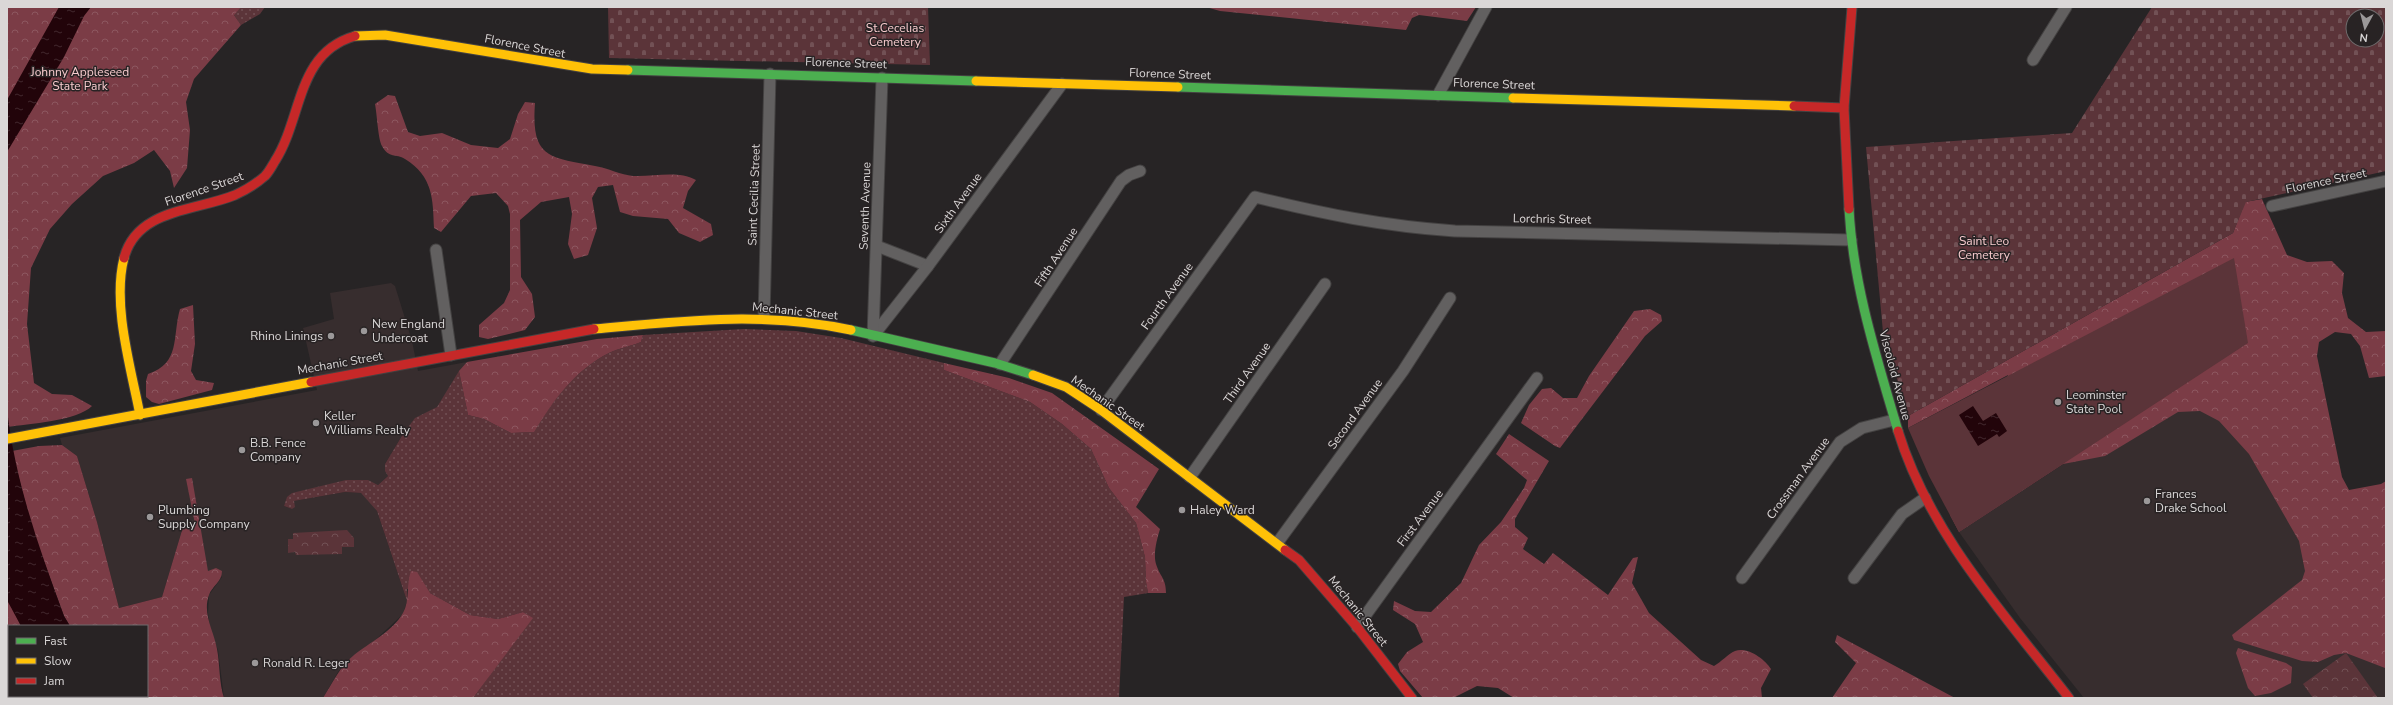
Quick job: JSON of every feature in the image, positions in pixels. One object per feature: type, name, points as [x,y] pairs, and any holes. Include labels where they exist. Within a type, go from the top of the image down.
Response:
[{"type":"main road","name":"Viscoloid Avenue","points":[[1852,7],[1844,108],[1852,240],[1873,347],[1908,465],[1925,498],[1966,565],[2069,698]]},
{"type":"main road","name":"Florence Street","points":[[140,415],[119,292],[121,267],[130,243],[140,230],[153,220],[233,195],[262,179],[284,147],[304,87],[315,62],[324,51],[341,39],[356,34],[385,35],[586,69],[1844,108]]},
{"type":"main road","name":"Mechanic Street","points":[[7,438],[44,433],[270,388],[587,330],[704,319],[764,318],[838,327],[1000,364],[1050,380],[1066,387],[1101,410],[1278,542],[1313,574],[1357,627],[1412,698]]},
{"type":"street","points":[[1438,95],[1486,7]]},
{"type":"street","points":[[2033,60],[2066,7]]},
{"type":"street","name":"Saint Cecilia Street","points":[[764,318],[770,74]]},
{"type":"street","name":"Seventh Avenue","points":[[873,336],[882,78]]},
{"type":"street","name":"Sixth Avenue","points":[[873,336],[928,266],[1062,84]]},
{"type":"street","name":"Fifth Avenue","points":[[1000,364],[1121,181],[1130,175],[1140,172]]},
{"type":"street","name":"Florence Street","points":[[2272,206],[2385,184]]},
{"type":"street","name":"Lorchris Street","points":[[1255,197],[1329,215],[1411,228],[1455,231],[1852,240]]},
{"type":"street","name":"Fourth Avenue","points":[[1101,410],[1255,197]]},
{"type":"street","points":[[877,246],[928,266]]},
{"type":"street","points":[[436,250],[451,355]]},
{"type":"street","name":"Third Avenue","points":[[1190,477],[1325,284]]},
{"type":"street","name":"Second Avenue","points":[[1278,542],[1403,371],[1450,298]]},
{"type":"street","name":"First Avenue","points":[[1357,627],[1537,378]]},
{"type":"street","name":"Crossman Avenue","points":[[1742,578],[1840,442],[1862,428],[1894,420]]},
{"type":"street","points":[[1854,578],[1902,514],[1925,498]]},
{"type":"shaded area","points":[[391,283],[395,286],[412,341],[418,371],[467,362],[437,407],[403,434],[385,464],[388,476],[378,485],[373,483],[292,493],[284,506],[292,509],[294,501],[345,492],[361,493],[367,497],[377,511],[407,601],[403,614],[370,645],[353,656],[338,672],[323,698],[224,698],[218,650],[210,630],[208,613],[209,595],[222,577],[208,572],[186,479],[196,524],[183,527],[162,597],[119,608],[97,522],[77,456],[62,445],[60,438],[317,390],[303,328],[334,319],[330,293]]},
{"type":"shaded area","name":"Frances Drake School","points":[[2284,320],[2300,543],[2386,670],[2386,698],[2084,698],[2020,618],[1959,532]]},
{"type":"green space","name":"Johnny Appleseed State Park","points":[[7,7],[241,7],[234,15],[241,25],[194,79],[186,102],[190,130],[187,168],[174,188],[170,171],[154,150],[134,163],[103,176],[72,204],[50,229],[31,268],[27,324],[34,383],[52,394],[72,395],[92,406],[75,415],[52,421],[7,427]]},
{"type":"green space","points":[[221,7],[265,7],[260,14],[241,25],[234,15]]},
{"type":"green space","name":"St.Cecelias Cemetery","points":[[608,7],[928,7],[930,65],[609,58]]},
{"type":"green space","points":[[1206,7],[1476,7],[1467,21],[1419,15],[1412,18],[1406,30],[1220,11]]},
{"type":"green space","name":"Saint Leo Cemetery","points":[[2152,7],[2386,7],[2386,171],[2246,202],[2233,233],[1908,416],[1883,332],[1866,147],[2072,133]]},
{"type":"green space","points":[[388,95],[395,96],[408,132],[420,136],[442,133],[471,145],[498,148],[510,139],[518,114],[525,102],[535,103],[536,135],[540,145],[546,152],[554,157],[633,176],[681,175],[696,180],[688,191],[683,208],[711,224],[713,235],[700,242],[679,233],[668,219],[633,216],[620,212],[613,185],[598,187],[592,198],[597,228],[588,255],[574,259],[568,244],[572,214],[569,197],[541,202],[520,220],[521,277],[532,294],[535,317],[525,330],[488,339],[479,337],[479,325],[504,303],[510,290],[510,214],[508,206],[496,193],[471,196],[441,232],[434,228],[430,189],[421,173],[402,157],[387,153],[382,146],[375,104]]},
{"type":"green space","points":[[2262,199],[2287,255],[2307,262],[2332,261],[2344,273],[2342,293],[2348,318],[2366,332],[2386,331],[2386,376],[2369,378],[2360,346],[2351,334],[2335,332],[2319,342],[2317,356],[2342,477],[2349,490],[2381,484],[2386,481],[2385,668],[2346,653],[2334,655],[2318,662],[2302,661],[2234,640],[2232,635],[2302,580],[2305,571],[2299,541],[2249,454],[2219,421],[2200,411],[2178,412],[2105,456],[2063,464],[1959,532],[1950,515],[2008,375],[1908,428],[1908,416],[2233,233],[2245,202]]},
{"type":"green space","name":"Leominster State Pool","points":[[2234,258],[2248,343],[1959,532],[1929,476],[1908,428]]},
{"type":"green space","points":[[193,305],[195,344],[191,371],[196,380],[214,383],[212,390],[159,404],[152,402],[146,397],[146,381],[148,374],[159,369],[171,356],[180,309]]},
{"type":"green space","points":[[1650,309],[1661,315],[1662,321],[1645,336],[1560,448],[1521,423],[1529,405],[1542,389],[1551,388],[1563,398],[1577,398],[1589,376],[1634,311]]},
{"type":"green space","points":[[744,329],[796,331],[841,338],[944,363],[944,370],[1030,402],[1062,424],[1091,449],[1109,488],[1136,523],[1145,557],[1148,593],[1124,597],[1119,698],[473,698],[532,618],[523,612],[498,619],[470,615],[430,593],[407,589],[407,601],[377,511],[361,493],[345,492],[294,501],[295,507],[292,509],[284,506],[287,497],[292,493],[346,480],[368,480],[378,485],[388,476],[385,471],[385,464],[403,434],[415,418],[437,407],[459,371],[468,415],[484,419],[511,433],[533,432],[557,398],[575,377],[597,360],[609,353],[641,342],[643,335]]},
{"type":"green space","points":[[643,335],[641,342],[609,353],[597,360],[575,377],[557,398],[534,432],[511,433],[484,419],[468,415],[459,371],[467,362],[597,339]]},
{"type":"green space","points":[[944,363],[1009,378],[1052,393],[1159,469],[1136,507],[1160,529],[1156,546],[1155,560],[1165,584],[1166,593],[1148,593],[1145,557],[1136,523],[1109,488],[1091,449],[1062,424],[1030,402],[944,370]]},
{"type":"green space","points":[[1509,434],[1549,461],[1515,519],[1515,527],[1528,538],[1523,549],[1544,564],[1553,553],[1608,595],[1633,558],[1638,557],[1632,583],[1649,613],[1701,660],[1714,666],[1732,652],[1740,650],[1745,650],[1755,654],[1765,661],[1771,669],[1761,688],[1762,698],[1514,698],[1498,688],[1477,686],[1453,698],[1423,698],[1400,671],[1398,664],[1407,652],[1423,642],[1415,624],[1393,610],[1394,601],[1415,611],[1431,612],[1461,583],[1479,545],[1501,522],[1524,488],[1527,480],[1496,454]]},
{"type":"green space","points":[[62,445],[77,456],[97,522],[119,608],[162,597],[183,527],[195,524],[186,479],[192,478],[208,571],[216,568],[222,571],[219,581],[209,595],[207,609],[209,622],[216,642],[221,686],[224,698],[119,698],[148,697],[148,625],[69,625],[64,616],[32,529],[12,451],[39,446]]},
{"type":"green space","points":[[347,530],[354,538],[354,547],[342,547],[342,554],[296,555],[295,552],[288,553],[288,539],[293,539],[293,533]]},
{"type":"green space","points":[[411,571],[417,572],[430,593],[470,615],[498,619],[523,612],[533,618],[473,698],[323,698],[340,670],[349,659],[387,631],[399,619],[405,608]]},
{"type":"green space","points":[[7,597],[21,625],[8,625],[8,697],[63,698],[7,698]]},
{"type":"green space","points":[[1837,635],[1955,698],[1832,698],[1856,663],[1835,642]]},
{"type":"green space","points":[[2238,648],[2286,663],[2292,667],[2291,683],[2271,693],[2255,696],[2248,688],[2236,653]]},
{"type":"green space","points":[[2346,653],[2378,698],[2313,698],[2303,684]]},
{"type":"water","points":[[59,7],[91,7],[84,16],[64,57],[7,152],[7,100]]},
{"type":"water","points":[[1973,406],[1983,421],[1996,413],[2007,431],[1999,437],[1997,434],[1978,446],[1959,415]]},
{"type":"water","points":[[7,409],[16,462],[29,514],[64,616],[69,625],[20,625],[8,602]]},
{"type":"water","points":[[62,697],[119,698],[63,698]]},
{"type":"traffic: fast","points":[[628,70],[976,81]]},
{"type":"traffic: fast","points":[[1178,87],[1513,98]]},
{"type":"traffic: fast","points":[[1849,209],[1855,266],[1867,322],[1898,431]]},
{"type":"traffic: fast","points":[[851,330],[995,363],[1033,375]]},
{"type":"traffic: slow","points":[[355,36],[385,35],[592,69],[628,70]]},
{"type":"traffic: slow","points":[[976,81],[1178,87]]},
{"type":"traffic: slow","points":[[1513,98],[1794,106]]},
{"type":"traffic: slow","points":[[124,258],[121,276],[121,316],[140,415]]},
{"type":"traffic: slow","points":[[594,329],[658,323],[723,319],[755,319],[819,324],[851,330]]},
{"type":"traffic: slow","points":[[1033,375],[1066,387],[1101,410],[1285,550]]},
{"type":"traffic: slow","points":[[7,439],[311,382]]},
{"type":"traffic: jam","points":[[1849,209],[1844,108],[1852,7]]},
{"type":"traffic: jam","points":[[124,258],[131,242],[141,229],[155,220],[170,214],[235,195],[251,187],[265,176],[272,167],[284,144],[303,88],[311,71],[322,57],[336,44],[355,36]]},
{"type":"traffic: jam","points":[[1794,106],[1844,108]]},
{"type":"traffic: jam","points":[[311,382],[594,329]]},
{"type":"traffic: jam","points":[[1898,431],[1912,468],[1929,504],[1949,538],[1971,572],[2069,698]]},
{"type":"traffic: jam","points":[[1285,550],[1299,560],[1357,627],[1412,698]]},
{"type":"place","name":"New England Undercoat","points":[[364,331]]},
{"type":"place","name":"Rhino Linings","points":[[331,336]]},
{"type":"place","name":"Leominster State Pool","points":[[2058,402]]},
{"type":"place","name":"Keller Williams Realty","points":[[316,423]]},
{"type":"place","name":"B.B. Fence Company","points":[[242,450]]},
{"type":"place","name":"Frances Drake School","points":[[2147,501]]},
{"type":"place","name":"Haley Ward","points":[[1182,510]]},
{"type":"place","name":"Plumbing Supply Company","points":[[150,517]]},
{"type":"place","name":"Ronald R. Leger","points":[[255,663]]}]
